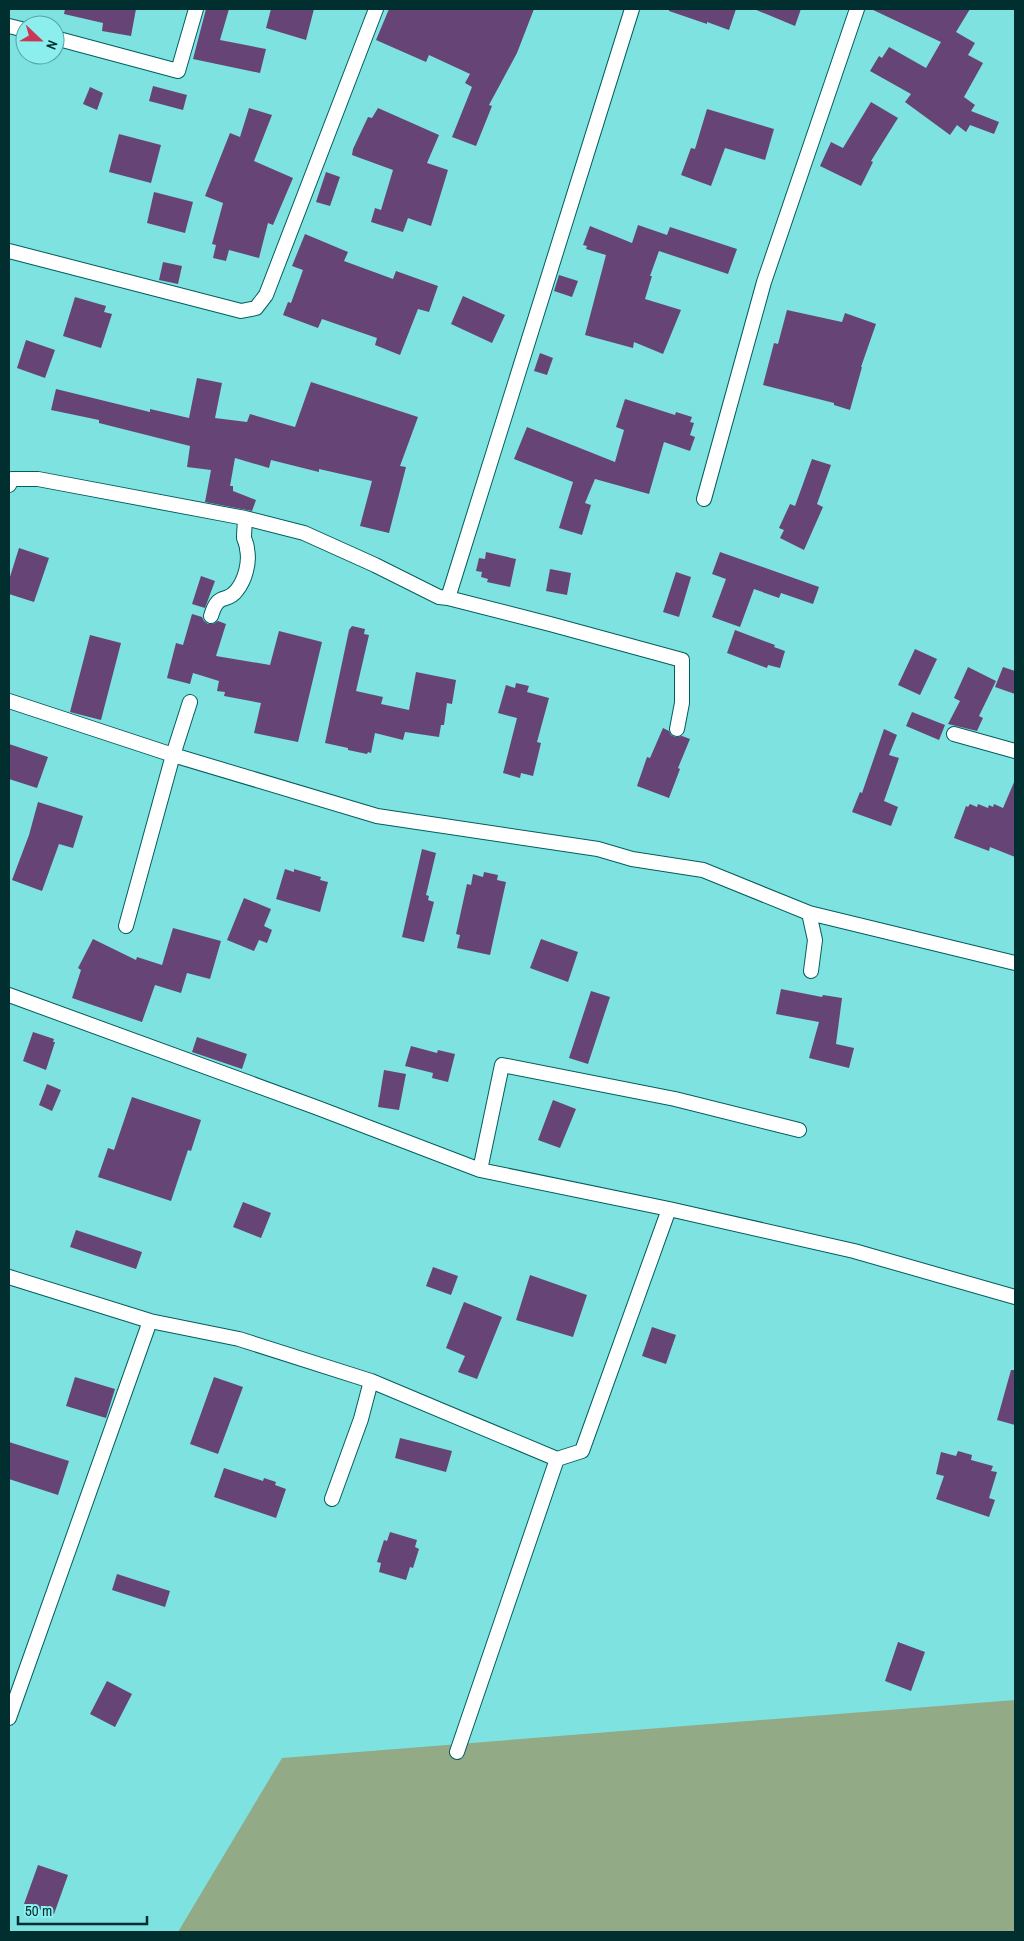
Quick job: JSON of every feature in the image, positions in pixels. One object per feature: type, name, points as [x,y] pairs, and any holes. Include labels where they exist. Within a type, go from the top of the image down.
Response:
[{"type":"street","points":[[65,41],[178,71],[196,9]]},
{"type":"street","points":[[9,251],[241,311],[256,308],[266,295],[376,9]]},
{"type":"street","points":[[448,598],[632,9]]},
{"type":"street","points":[[704,499],[764,282],[857,9]]},
{"type":"street","points":[[9,485],[12,480],[38,479],[245,518],[304,533],[439,597],[550,624],[682,660],[682,703],[677,729]]},
{"type":"street","points":[[211,616],[215,604],[237,591],[244,577],[248,563],[248,550],[244,538],[245,518]]},
{"type":"street","points":[[9,701],[173,755],[377,816],[598,849],[632,859],[703,870],[809,913],[1015,963]]},
{"type":"street","points":[[126,926],[173,755],[190,702]]},
{"type":"street","points":[[954,734],[1015,751]]},
{"type":"street","points":[[809,913],[815,940],[811,971]]},
{"type":"street","points":[[9,995],[318,1108],[480,1170],[669,1209],[854,1251],[1015,1297]]},
{"type":"street","points":[[480,1170],[502,1065],[675,1099],[799,1130]]},
{"type":"street","points":[[9,1277],[150,1321],[239,1339],[371,1380],[557,1459],[582,1451],[669,1209]]},
{"type":"street","points":[[9,1718],[150,1321]]},
{"type":"street","points":[[332,1498],[361,1419],[371,1380]]},
{"type":"street","points":[[457,1752],[557,1459]]},
{"type":"green space","points":[[1015,1700],[1015,1932],[178,1932],[282,1758]]},
{"type":"building","points":[[65,9],[136,9],[131,36],[102,31],[103,23],[64,14]]},
{"type":"building","points":[[206,9],[229,9],[220,40],[266,49],[260,73],[193,59]]},
{"type":"building","points":[[271,9],[314,9],[306,40],[266,28]]},
{"type":"building","points":[[389,9],[534,9],[517,53],[489,105],[492,106],[476,146],[452,137],[472,87],[465,83],[470,74],[429,55],[426,62],[376,40]]},
{"type":"building","points":[[669,9],[736,9],[729,30],[669,11]]},
{"type":"building","points":[[754,9],[801,9],[795,26]]},
{"type":"building","points":[[871,9],[970,9],[956,32],[975,43],[968,55],[983,63],[964,97],[975,105],[971,111],[999,122],[994,134],[970,125],[966,132],[957,125],[950,135],[905,102],[911,94],[870,71],[879,56],[882,58],[889,47],[926,68],[941,42]]},
{"type":"building","points":[[153,86],[187,95],[183,110],[149,101]]},
{"type":"building","points":[[90,87],[103,93],[97,110],[83,104]]},
{"type":"building","points":[[871,102],[898,118],[871,161],[873,162],[861,186],[820,166],[831,142],[843,148]]},
{"type":"building","points":[[249,108],[272,115],[254,161],[293,178],[273,225],[268,223],[259,258],[229,250],[226,261],[213,258],[216,245],[212,244],[223,203],[205,196],[230,133],[240,137]]},
{"type":"building","points":[[378,108],[439,135],[427,163],[448,170],[431,226],[408,218],[403,232],[371,222],[375,208],[381,210],[393,170],[352,155],[368,117],[372,118]]},
{"type":"building","points":[[707,109],[774,129],[765,160],[725,148],[711,186],[681,175],[691,148],[695,149]]},
{"type":"building","points":[[119,134],[161,145],[151,183],[109,172]]},
{"type":"building","points":[[326,172],[340,177],[330,206],[316,202]]},
{"type":"building","points":[[154,192],[193,202],[185,233],[147,223]]},
{"type":"building","points":[[638,225],[667,235],[670,227],[737,249],[728,274],[659,251],[650,276],[652,276],[645,299],[681,310],[663,354],[634,342],[633,348],[585,335],[606,255],[586,249],[587,246],[583,245],[590,226],[632,243]]},
{"type":"building","points":[[305,234],[348,252],[344,261],[393,279],[396,271],[438,286],[429,312],[418,309],[400,355],[375,345],[377,338],[322,319],[318,328],[283,315],[288,302],[291,303],[303,270],[292,266]]},
{"type":"building","points":[[163,262],[182,266],[178,284],[159,280]]},
{"type":"building","points":[[559,275],[578,281],[572,297],[554,291]]},
{"type":"building","points":[[463,296],[505,315],[492,343],[451,324]]},
{"type":"building","points":[[75,297],[106,306],[104,312],[112,314],[101,348],[63,336]]},
{"type":"building","points":[[787,310],[842,322],[845,313],[876,324],[861,367],[850,410],[834,405],[834,403],[763,385],[774,343],[778,344]]},
{"type":"building","points":[[26,340],[55,350],[45,378],[17,368]]},
{"type":"building","points":[[540,353],[553,358],[547,375],[534,371]]},
{"type":"building","points":[[197,378],[222,383],[215,418],[247,422],[250,414],[295,427],[311,382],[418,417],[400,466],[406,467],[389,533],[360,526],[372,481],[319,469],[319,472],[271,460],[269,468],[235,458],[230,486],[233,486],[233,491],[256,500],[252,511],[205,502],[211,470],[187,467],[190,446],[99,423],[99,420],[51,410],[56,389],[150,412],[150,409],[189,418]]},
{"type":"building","points":[[625,399],[675,415],[676,412],[692,417],[690,422],[694,423],[690,435],[695,437],[690,451],[664,442],[649,494],[595,479],[585,503],[591,505],[582,535],[559,528],[573,482],[514,459],[527,427],[615,462],[624,430],[616,427]]},
{"type":"building","points":[[812,459],[831,465],[817,504],[823,507],[804,550],[780,538],[784,530],[779,528],[790,504],[795,506]]},
{"type":"building","points":[[19,548],[49,558],[34,602],[9,594],[9,580]]},
{"type":"building","points":[[486,552],[516,559],[510,587],[487,582],[488,579],[481,577],[482,572],[476,571],[479,558],[485,559]]},
{"type":"building","points":[[720,552],[819,587],[813,604],[781,593],[779,598],[754,589],[740,627],[712,617],[726,579],[712,574]]},
{"type":"building","points":[[550,569],[571,573],[567,595],[546,591]]},
{"type":"building","points":[[676,572],[691,577],[679,617],[663,612]]},
{"type":"building","points":[[201,576],[215,581],[205,608],[192,604]]},
{"type":"building","points":[[192,614],[202,617],[208,624],[218,621],[226,624],[216,656],[270,665],[279,631],[322,642],[298,742],[254,733],[261,703],[224,696],[225,692],[217,691],[219,681],[193,673],[190,684],[167,678],[176,643],[183,645]]},
{"type":"building","points":[[352,626],[365,629],[364,634],[369,635],[356,691],[383,697],[381,704],[409,710],[416,672],[456,680],[452,704],[447,703],[444,725],[441,725],[439,737],[405,732],[403,740],[375,733],[371,753],[368,752],[367,754],[325,743],[349,630]]},
{"type":"building","points":[[735,630],[775,645],[774,647],[785,651],[780,668],[768,665],[767,668],[727,653]]},
{"type":"building","points":[[90,635],[121,643],[101,720],[70,712]]},
{"type":"building","points":[[915,649],[937,659],[920,695],[898,685]]},
{"type":"building","points":[[968,667],[996,681],[979,716],[983,718],[977,731],[948,724],[960,701],[954,698]]},
{"type":"building","points":[[1003,667],[1015,671],[1015,694],[995,687]]},
{"type":"building","points":[[516,683],[529,686],[527,692],[549,698],[537,742],[541,743],[533,776],[521,773],[520,778],[503,773],[517,718],[498,713],[506,685],[515,688]]},
{"type":"building","points":[[912,712],[945,725],[939,740],[906,726]]},
{"type":"building","points":[[663,728],[675,737],[682,736],[690,739],[678,768],[680,769],[669,798],[637,786],[647,757],[650,758]]},
{"type":"building","points":[[884,729],[897,735],[889,755],[899,758],[884,801],[898,807],[891,826],[852,812],[860,792],[862,793]]},
{"type":"building","points":[[9,744],[48,757],[37,788],[9,779]]},
{"type":"building","points":[[1015,780],[1015,857],[990,847],[989,851],[954,838],[966,806],[968,807],[970,804],[977,807],[978,804],[988,808],[989,805],[993,807],[994,804],[1003,808]]},
{"type":"building","points":[[38,802],[83,816],[73,848],[59,844],[42,891],[12,880],[29,835]]},
{"type":"building","points":[[422,849],[436,853],[426,895],[429,896],[428,900],[434,902],[424,942],[402,937]]},
{"type":"building","points":[[285,869],[294,872],[294,869],[321,877],[320,880],[328,882],[320,912],[276,899]]},
{"type":"building","points":[[484,872],[498,875],[497,880],[506,882],[490,955],[457,948],[460,935],[456,934],[467,884],[471,885],[473,874],[483,877]]},
{"type":"building","points":[[244,898],[271,909],[264,926],[272,930],[267,943],[259,940],[254,951],[227,940]]},
{"type":"building","points":[[173,928],[221,941],[210,979],[187,973],[181,993],[155,985],[142,1022],[72,998],[81,970],[78,968],[93,939],[136,960],[137,957],[162,965]]},
{"type":"building","points":[[541,939],[578,952],[568,982],[530,968]]},
{"type":"building","points":[[781,989],[822,997],[823,995],[842,998],[836,1044],[854,1048],[849,1068],[809,1058],[819,1022],[776,1014]]},
{"type":"building","points":[[591,991],[610,997],[588,1064],[569,1058]]},
{"type":"building","points":[[33,1032],[54,1039],[53,1042],[55,1042],[46,1070],[23,1061]]},
{"type":"building","points":[[197,1037],[247,1054],[242,1069],[192,1052]]},
{"type":"building","points":[[411,1046],[437,1053],[438,1050],[455,1054],[448,1082],[432,1078],[433,1073],[405,1066]]},
{"type":"building","points":[[384,1070],[406,1074],[399,1110],[378,1107]]},
{"type":"building","points":[[47,1084],[61,1090],[52,1111],[39,1105]]},
{"type":"building","points":[[132,1097],[201,1120],[191,1151],[188,1150],[171,1201],[98,1177],[108,1148],[114,1150]]},
{"type":"building","points":[[553,1100],[576,1109],[560,1148],[538,1140]]},
{"type":"building","points":[[243,1202],[271,1213],[261,1238],[233,1227]]},
{"type":"building","points":[[76,1230],[142,1252],[136,1269],[70,1247]]},
{"type":"building","points":[[433,1267],[458,1276],[451,1295],[426,1286]]},
{"type":"building","points":[[530,1275],[587,1295],[573,1337],[516,1320]]},
{"type":"building","points":[[464,1302],[502,1317],[477,1379],[458,1372],[465,1356],[446,1348]]},
{"type":"building","points":[[652,1327],[676,1335],[666,1364],[642,1356]]},
{"type":"building","points":[[1011,1370],[1015,1370],[1015,1425],[997,1420]]},
{"type":"building","points":[[75,1377],[115,1389],[106,1418],[66,1406]]},
{"type":"building","points":[[214,1377],[243,1387],[218,1454],[190,1444]]},
{"type":"building","points":[[400,1438],[452,1451],[446,1472],[395,1458]]},
{"type":"building","points":[[9,1442],[69,1461],[58,1495],[9,1479]]},
{"type":"building","points":[[958,1451],[972,1455],[971,1460],[993,1466],[991,1471],[997,1472],[989,1498],[995,1500],[989,1517],[936,1499],[944,1476],[936,1474],[941,1452],[956,1456]]},
{"type":"building","points":[[224,1468],[263,1481],[264,1478],[276,1482],[275,1485],[286,1489],[276,1518],[214,1497]]},
{"type":"building","points":[[390,1532],[417,1540],[415,1547],[419,1549],[413,1568],[410,1567],[406,1580],[379,1572],[381,1563],[377,1562],[384,1540],[387,1541]]},
{"type":"building","points":[[117,1574],[170,1591],[165,1607],[112,1590]]},
{"type":"building","points":[[898,1642],[925,1652],[911,1691],[885,1681]]},
{"type":"building","points":[[107,1681],[132,1694],[115,1727],[90,1714]]},
{"type":"building","points":[[38,1865],[68,1875],[54,1914],[24,1904]]}]
